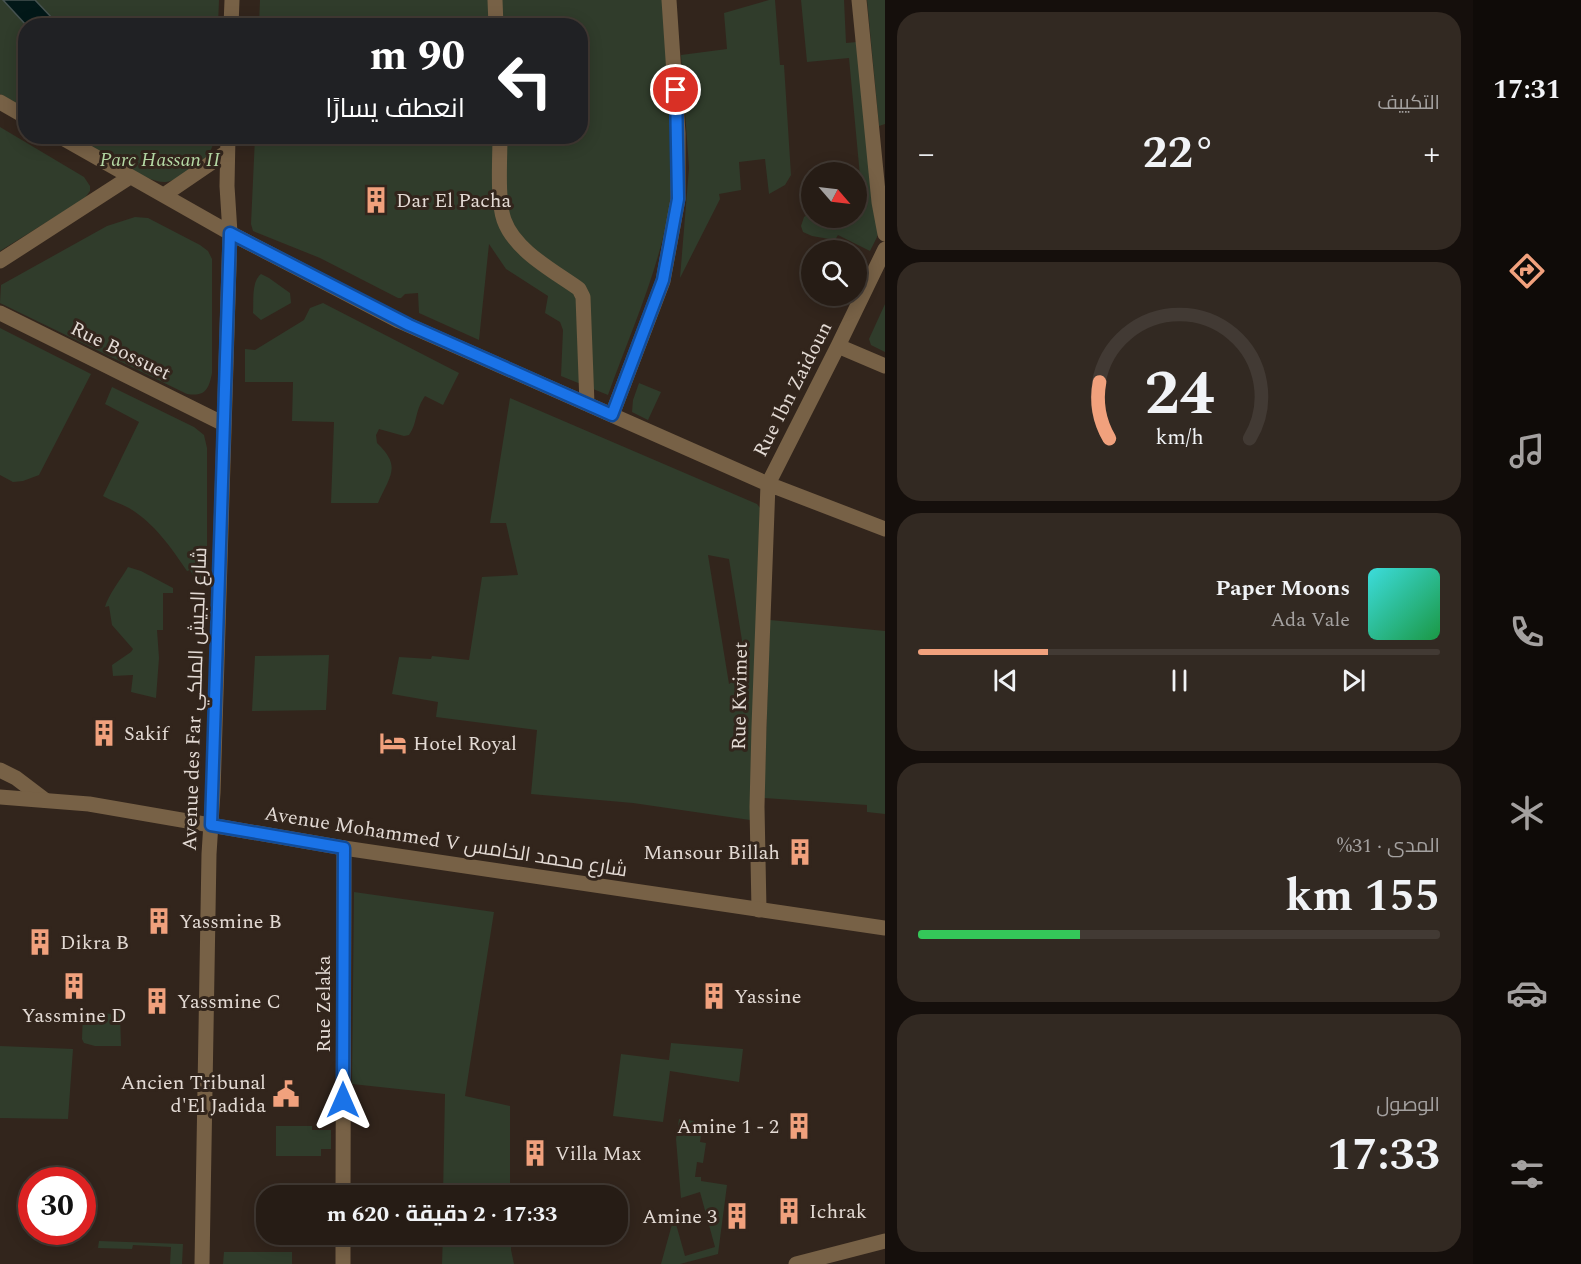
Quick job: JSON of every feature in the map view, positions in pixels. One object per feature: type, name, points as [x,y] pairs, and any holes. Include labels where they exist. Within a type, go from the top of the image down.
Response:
[{"type":"street","points":[[231,18],[232,0]]},
{"type":"street","points":[[495,0],[496,18]]},
{"type":"street","points":[[612,415],[663,280],[678,199],[678,134],[669,0]]},
{"type":"street","points":[[859,0],[877,190],[885,234]]},
{"type":"street","points":[[0,102],[18,112]]},
{"type":"street","points":[[73,144],[230,233],[399,321],[768,484],[885,529]]},
{"type":"street","name":"Avenue des Far شارع الجيش الملكي","points":[[202,1264],[209,854],[230,233],[228,144]]},
{"type":"street","points":[[500,144],[504,220],[512,234],[527,250],[579,289],[583,297],[587,404]]},
{"type":"street","points":[[164,195],[227,152]]},
{"type":"street","points":[[0,261],[130,177]]},
{"type":"street","name":"Rue Ibn Zaidoun","points":[[768,484],[885,249]]},
{"type":"street","name":"Rue Bossuet","points":[[0,314],[224,424]]},
{"type":"street","points":[[838,346],[885,366]]},
{"type":"street","name":"Rue Kwimet","points":[[759,910],[757,807],[768,484]]},
{"type":"street","points":[[0,770],[16,778],[45,800]]},
{"type":"street","name":"Avenue Mohammed V شارع محمد الخامس","points":[[0,797],[89,804],[344,848],[885,928]]},
{"type":"street","name":"Rue Zelaka","points":[[343,1185],[344,848]]},
{"type":"street","points":[[796,1264],[885,1241]]},
{"type":"street","points":[[343,1245],[343,1264]]},
{"type":"green space","points":[[0,0],[219,0],[218,18],[18,18],[18,104],[0,94]]},
{"type":"green space","points":[[260,0],[664,0],[673,143],[668,216],[646,294],[608,395],[561,376],[563,330],[560,322],[545,313],[548,296],[506,269],[489,244],[479,340],[419,313],[418,293],[405,294],[398,298],[320,258],[253,231],[251,224],[255,144],[588,144],[588,18],[259,18]]},
{"type":"green space","points":[[775,0],[780,65],[784,65],[791,175],[785,185],[769,194],[765,159],[739,162],[741,190],[719,194],[720,199],[680,278],[689,168],[681,55],[727,49],[724,13]]},
{"type":"green space","points":[[801,0],[844,0],[846,43],[857,42],[878,230],[870,251],[867,250],[867,240],[848,240],[838,235],[835,240],[812,236],[803,232],[802,228],[867,228],[867,162],[859,162],[849,58],[807,62]]},
{"type":"green space","points":[[867,0],[885,0],[885,124],[879,126]]},
{"type":"green space","points":[[0,127],[18,138],[18,144],[29,144],[84,177],[90,186],[90,191],[84,199],[0,251]]},
{"type":"green space","name":"Parc Hassan II","points":[[86,144],[213,144],[203,161],[174,180],[166,182],[133,172]]},
{"type":"green space","points":[[135,217],[148,218],[200,245],[208,251],[212,259],[212,373],[208,387],[202,393],[187,394],[0,303],[1,285],[107,226]]},
{"type":"green space","points":[[261,274],[290,293],[291,303],[261,320],[253,313],[253,297],[254,287]]},
{"type":"green space","points":[[323,303],[459,373],[443,405],[425,396],[409,435],[404,436],[379,429],[376,435],[377,443],[389,459],[391,472],[378,503],[331,503],[334,422],[292,421],[293,382],[245,382],[245,349],[255,350],[304,320],[310,308]]},
{"type":"green space","points":[[885,304],[885,352],[871,345],[869,339]]},
{"type":"green space","points":[[0,328],[91,374],[39,475],[23,481],[13,482],[0,475]]},
{"type":"green space","points":[[639,383],[661,392],[648,420],[632,412],[633,400]]},
{"type":"green space","points":[[112,387],[194,427],[204,435],[207,448],[207,579],[196,580],[147,521],[129,508],[103,496],[139,422],[105,404]]},
{"type":"green space","points":[[510,398],[757,504],[760,508],[750,820],[633,803],[531,794],[537,730],[436,717],[438,702],[392,694],[399,657],[431,659],[432,656],[469,660],[482,577],[518,575],[506,523],[490,523]],"holes":[[[708,555],[729,559],[747,672],[729,684]]]},
{"type":"green space","points":[[128,567],[141,571],[173,588],[173,593],[163,593],[163,630],[157,630],[159,658],[156,698],[131,692],[133,675],[113,676],[112,665],[133,649],[112,625],[109,606],[105,607]]},
{"type":"green space","points":[[770,620],[885,631],[885,814],[867,812],[867,805],[764,798]]},
{"type":"green space","points":[[329,655],[326,710],[252,711],[255,656]]},
{"type":"green space","points":[[354,892],[494,912],[465,1096],[510,1106],[510,1185],[443,1185],[445,1094],[352,1084]]},
{"type":"green space","points":[[83,1013],[120,1014],[121,1046],[95,1046],[84,1043],[82,1039]]},
{"type":"green space","points":[[671,1043],[743,1049],[739,1082],[670,1071],[663,1122],[613,1116],[621,1054],[669,1060]]},
{"type":"green space","points":[[0,1046],[73,1049],[68,1119],[0,1118]]},
{"type":"green space","points":[[679,1119],[703,1122],[700,1142],[706,1143],[703,1163],[697,1162],[695,1177],[701,1177],[701,1181],[727,1185],[718,1254],[680,1264],[661,1264],[674,1217],[685,1256],[715,1247],[700,1192],[681,1198],[676,1139]]},
{"type":"green space","points":[[276,1126],[312,1126],[312,1130],[331,1130],[331,1149],[321,1149],[321,1156],[276,1156]]},
{"type":"green space","points":[[99,1241],[183,1244],[182,1264],[170,1264],[171,1247],[133,1245],[132,1249],[98,1248]]},
{"type":"green space","points":[[443,1245],[511,1245],[514,1264],[442,1264]]},
{"type":"green space","points":[[224,1252],[292,1252],[292,1264],[223,1264]]},
{"type":"shaded area","points":[[3,0],[35,0],[52,18],[20,18]]},
{"type":"place","name":"Dar El Pacha","points":[[376,200]]},
{"type":"place","name":"Sakif","points":[[104,733]]},
{"type":"place","name":"Hotel Royal","points":[[393,743]]},
{"type":"place","name":"Mansour Billah","points":[[800,852]]},
{"type":"place","name":"Yassmine B","points":[[159,921]]},
{"type":"place","name":"Dikra B","points":[[40,942]]},
{"type":"place","name":"Yassmine D","points":[[74,986]]},
{"type":"place","name":"Yassine","points":[[714,996]]},
{"type":"place","name":"Yassmine C","points":[[157,1001]]},
{"type":"place","name":"Ancien Tribunal d'El Jadida","points":[[286,1094]]},
{"type":"place","name":"Amine 1 - 2","points":[[799,1126]]},
{"type":"place","name":"Villa Max","points":[[535,1153]]},
{"type":"place","name":"Ichrak","points":[[789,1211]]},
{"type":"place","name":"Amine 3","points":[[737,1216]]},
{"type":"route","points":[[343,1100],[344,848],[211,825],[230,233],[409,325],[612,415],[663,280],[678,199],[676,90]]}]
